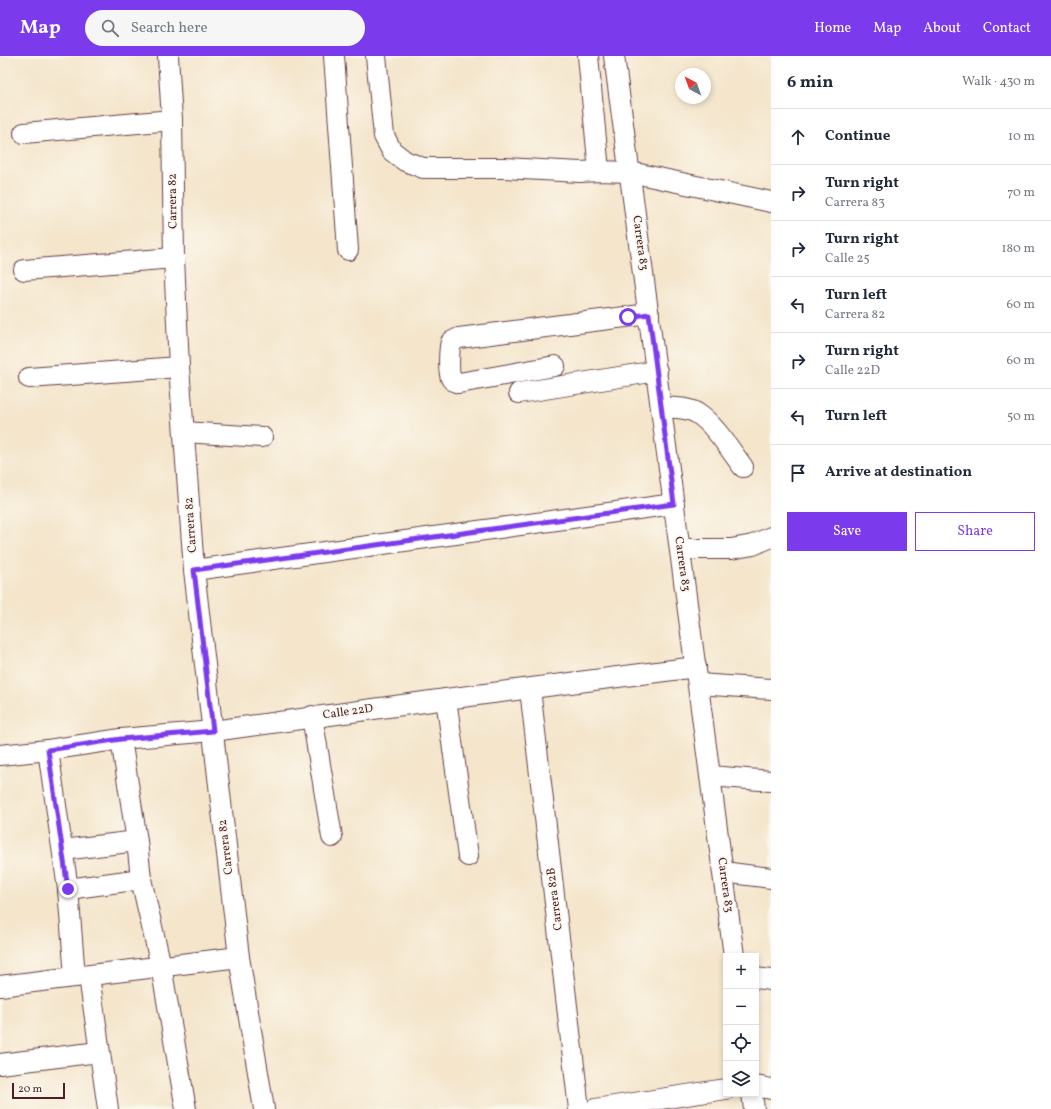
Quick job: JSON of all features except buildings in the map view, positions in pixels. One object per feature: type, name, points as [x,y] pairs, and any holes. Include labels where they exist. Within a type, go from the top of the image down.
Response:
[{"type":"street","name":"Carrera 82","points":[[168,56],[172,120],[174,258],[179,366],[194,570],[239,957],[259,1108]]},
{"type":"street","points":[[334,56],[348,250]]},
{"type":"street","points":[[376,56],[384,136],[392,151],[404,161],[423,168],[504,168],[580,172],[598,170],[630,172],[771,202]]},
{"type":"street","points":[[588,56],[598,170]]},
{"type":"street","name":"Carrera 83","points":[[614,56],[734,953]]},
{"type":"street","points":[[24,133],[172,120]]},
{"type":"street","points":[[24,270],[174,258]]},
{"type":"street","points":[[556,366],[459,383],[453,381],[450,377],[449,347],[451,342],[458,338],[649,314]]},
{"type":"street","points":[[29,378],[179,366]]},
{"type":"street","points":[[519,393],[657,371]]},
{"type":"street","points":[[661,407],[684,409],[698,413],[721,438],[743,467]]},
{"type":"street","points":[[184,432],[262,437]]},
{"type":"street","points":[[194,570],[674,504]]},
{"type":"street","points":[[680,549],[731,549],[753,545],[771,537]]},
{"type":"street","name":"Calle 22D","points":[[0,755],[48,750],[121,739],[213,731],[312,716],[530,689],[697,676],[771,689]]},
{"type":"street","name":"Carrera 82B","points":[[530,689],[579,1109]]},
{"type":"street","points":[[446,699],[468,856]]},
{"type":"street","points":[[312,716],[332,837]]},
{"type":"street","points":[[121,739],[137,841],[141,879],[161,966],[186,1109]]},
{"type":"street","points":[[48,750],[82,977],[99,1052],[108,1109]]},
{"type":"street","points":[[710,776],[771,781]]},
{"type":"street","points":[[64,850],[137,841]]},
{"type":"street","points":[[723,872],[771,878]]},
{"type":"street","points":[[68,889],[141,879]]},
{"type":"street","points":[[0,986],[239,957]]},
{"type":"street","points":[[759,978],[771,980]]},
{"type":"street","points":[[0,1064],[99,1052]]},
{"type":"street","points":[[759,1087],[771,1089]]},
{"type":"street","points":[[595,1109],[723,1089]]},
{"type":"street","points":[[752,1097],[754,1109]]},
{"type":"route","points":[[68,889],[64,850],[48,750],[121,739],[213,731],[194,570],[674,504],[649,314],[628,317]]}]
